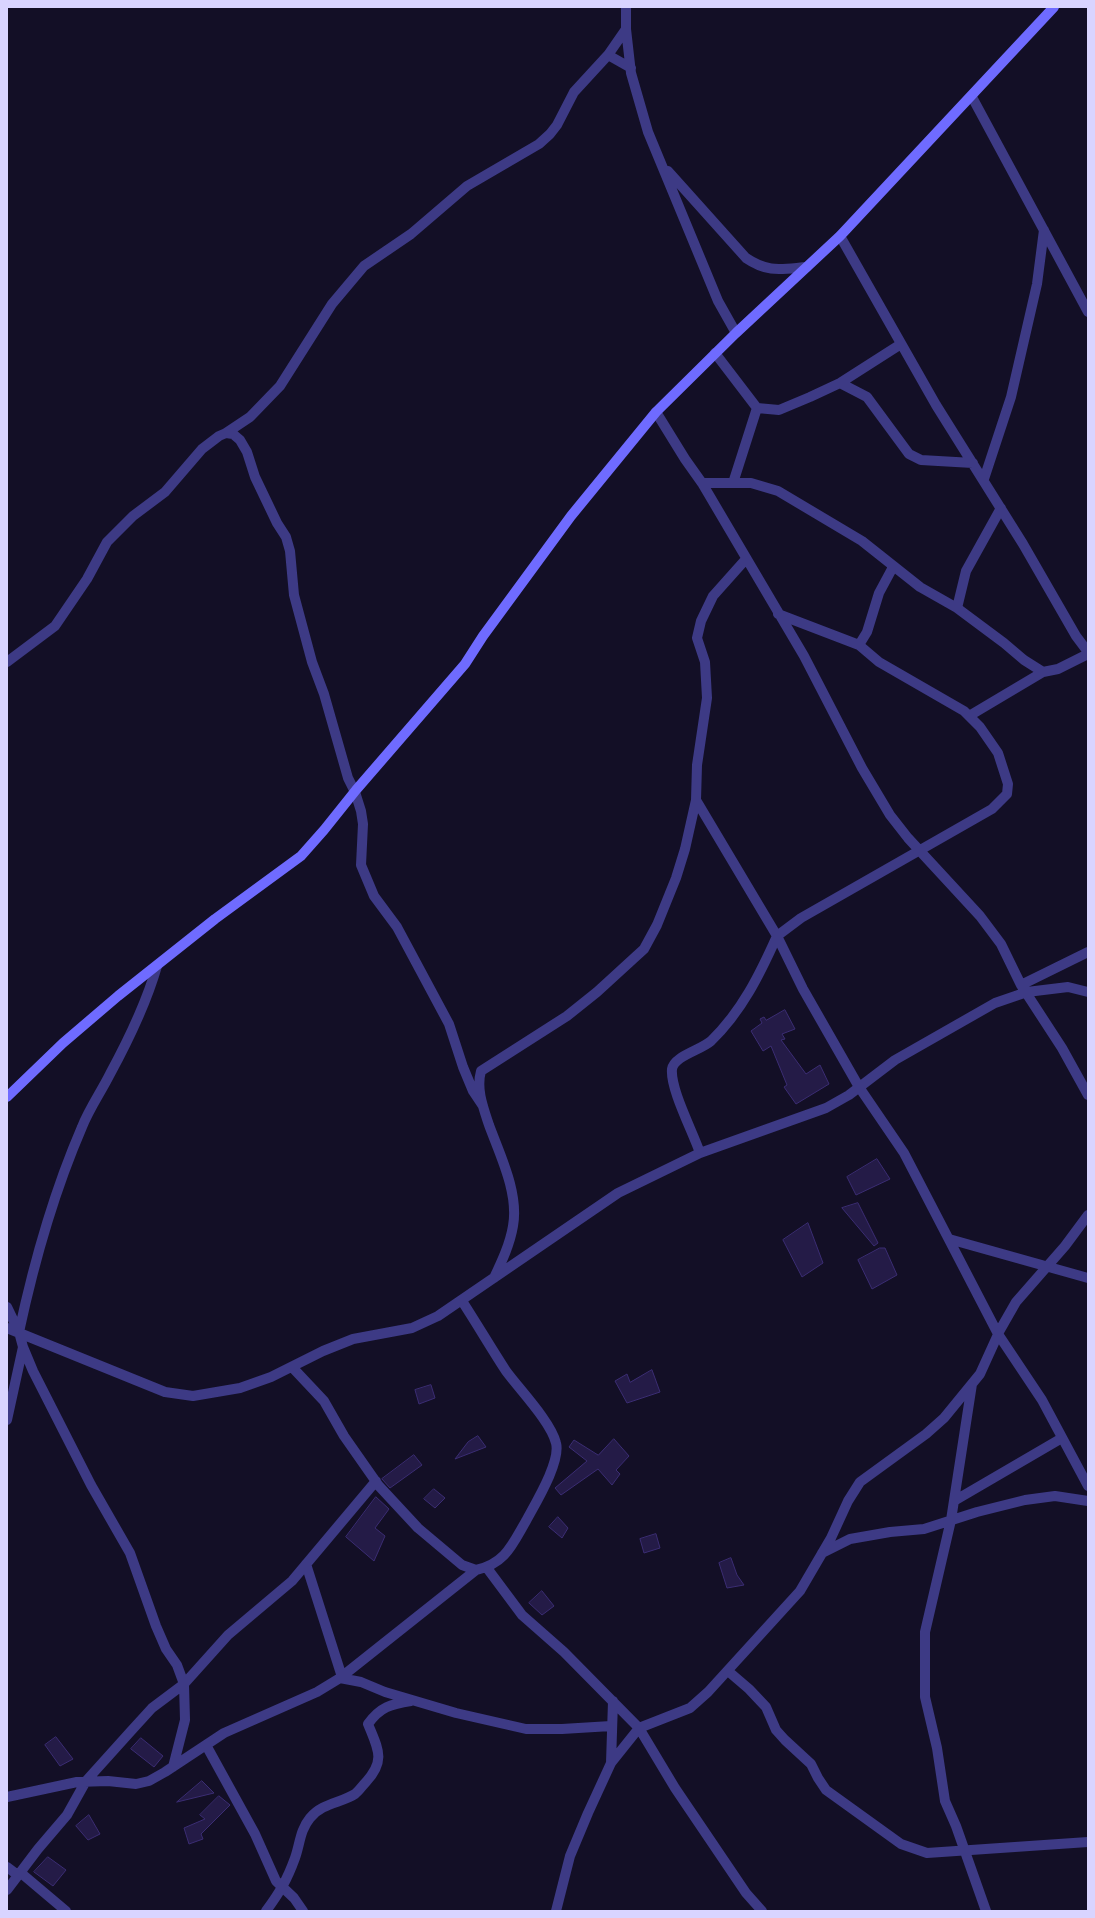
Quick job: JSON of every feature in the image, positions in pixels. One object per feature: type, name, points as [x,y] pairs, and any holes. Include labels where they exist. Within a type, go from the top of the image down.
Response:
[{"type":"street","points":[[626,7],[626,29],[631,68],[648,132],[718,301],[736,332]]},
{"type":"street","points":[[7,1097],[63,1043],[118,996],[215,919],[301,856],[465,664],[571,516],[656,412],[715,352],[840,236],[972,97],[1054,7]]},
{"type":"street","points":[[7,662],[55,626],[87,579],[107,542],[133,516],[165,492],[202,449],[219,436],[250,417],[280,386],[332,304],[364,266],[411,234],[467,186],[539,144],[557,125],[574,92],[608,55],[626,29]]},
{"type":"street","points":[[608,55],[631,68]]},
{"type":"street","points":[[972,97],[1088,312]]},
{"type":"street","points":[[662,165],[746,258],[758,266],[775,269],[807,267]]},
{"type":"street","points":[[984,479],[1011,397],[1038,284],[1044,230]]},
{"type":"street","points":[[840,236],[936,405],[984,479],[1076,636],[1088,653],[1058,669],[1044,672],[969,716]]},
{"type":"street","points":[[715,352],[757,408],[779,410],[840,383],[901,344]]},
{"type":"street","points":[[840,383],[866,397],[909,454],[921,460],[973,463]]},
{"type":"street","points":[[733,483],[757,408]]},
{"type":"street","points":[[656,412],[685,459],[702,483],[807,663],[862,768],[890,815],[908,838],[920,849],[980,916],[1001,944],[1024,989],[1062,1048],[1088,1095]]},
{"type":"street","points":[[226,433],[233,434],[240,440],[255,477],[286,537],[290,551],[296,602],[312,662],[324,694],[348,778],[355,792],[362,824],[361,865],[374,896],[398,927],[449,1024],[463,1067],[473,1091],[483,1106]]},
{"type":"street","points":[[702,483],[751,483],[778,492],[862,541],[920,587],[957,608],[1024,660],[1044,672]]},
{"type":"street","points":[[957,608],[966,571],[1001,508]]},
{"type":"street","points":[[494,1278],[505,1253],[513,1225],[512,1197],[483,1106],[478,1082],[481,1071],[567,1016],[644,949],[657,925],[676,878],[685,849],[696,800],[697,765],[707,698],[705,662],[697,638],[701,622],[713,596],[746,559]]},
{"type":"street","points":[[860,645],[868,632],[879,593],[893,567]]},
{"type":"street","points":[[700,1153],[674,1086],[672,1069],[676,1061],[710,1042],[736,1013],[759,977],[777,936],[801,918],[992,809],[1007,794],[1008,784],[998,753],[980,727],[964,711],[879,662],[860,645],[778,614]]},
{"type":"street","points":[[696,800],[777,936],[803,989],[859,1087],[904,1153],[998,1334],[1042,1400],[1088,1486]]},
{"type":"street","points":[[7,1328],[165,1392],[194,1396],[240,1388],[271,1377],[323,1350],[353,1339],[412,1328],[438,1316],[618,1193],[700,1153],[826,1108],[859,1087],[895,1060],[1088,952]]},
{"type":"street","points":[[20,1332],[32,1271],[58,1184],[82,1126],[136,1023],[150,991],[157,966]]},
{"type":"street","points":[[1024,989],[1068,987],[1088,992]]},
{"type":"street","points":[[556,1911],[570,1856],[611,1763],[639,1728],[690,1708],[708,1692],[800,1591],[822,1553],[848,1501],[860,1482],[926,1434],[944,1418],[980,1374],[998,1334],[1016,1302],[1065,1246],[1088,1214]]},
{"type":"street","points":[[949,1240],[1088,1278]]},
{"type":"street","points":[[7,1797],[77,1782],[108,1781],[136,1784],[149,1781],[224,1733],[317,1692],[341,1678],[476,1570],[487,1568],[503,1558],[542,1493],[554,1463],[557,1444],[545,1420],[506,1370],[462,1301]]},
{"type":"street","points":[[7,1307],[20,1332],[23,1347],[33,1371],[91,1486],[130,1553],[166,1649],[177,1665],[184,1684],[186,1720],[173,1767]]},
{"type":"street","points":[[7,1420],[23,1347]]},
{"type":"street","points":[[292,1367],[324,1401],[344,1436],[376,1481],[418,1528],[462,1565],[476,1570]]},
{"type":"street","points":[[972,1384],[951,1520],[925,1632],[926,1697],[937,1748],[944,1801],[956,1826],[986,1911]]},
{"type":"street","points":[[954,1501],[1062,1438]]},
{"type":"street","points":[[7,1890],[38,1849],[67,1815],[86,1782],[152,1708],[184,1684],[228,1635],[292,1581],[376,1481]]},
{"type":"street","points":[[822,1553],[850,1539],[890,1532],[924,1529],[1025,1500],[1055,1496],[1088,1501]]},
{"type":"street","points":[[306,1564],[341,1678]]},
{"type":"street","points":[[487,1568],[522,1615],[564,1652],[639,1728],[679,1794],[746,1893],[762,1911]]},
{"type":"street","points":[[728,1671],[749,1689],[766,1707],[776,1730],[811,1764],[826,1790],[901,1844],[927,1853],[1088,1842]]},
{"type":"street","points":[[341,1678],[361,1682],[384,1692],[456,1713],[526,1728],[562,1729],[611,1726]]},
{"type":"street","points":[[266,1911],[283,1887],[296,1856],[302,1830],[310,1818],[322,1808],[355,1794],[373,1774],[379,1754],[378,1745],[368,1724],[375,1714],[392,1704],[411,1700]]},
{"type":"street","points":[[611,1763],[613,1701]]},
{"type":"street","points":[[206,1745],[255,1834],[276,1881],[303,1911]]},
{"type":"street","points":[[7,1867],[15,1872],[21,1873],[46,1896],[66,1911]]},
{"type":"building","points":[[785,1010],[795,1029],[782,1034],[785,1039],[781,1040],[806,1074],[820,1065],[829,1084],[796,1104],[784,1087],[787,1085],[771,1046],[763,1051],[751,1031],[762,1023],[760,1019],[764,1017],[766,1020]]},
{"type":"building","points":[[877,1159],[890,1179],[856,1195],[847,1177]]},
{"type":"building","points":[[858,1203],[878,1243],[874,1246],[842,1208]]},
{"type":"building","points":[[808,1223],[823,1263],[802,1277],[783,1240]]},
{"type":"building","points":[[880,1248],[885,1248],[897,1275],[872,1289],[858,1260]]},
{"type":"building","points":[[652,1370],[660,1392],[627,1403],[615,1381],[627,1374],[630,1382]]},
{"type":"building","points":[[431,1385],[435,1398],[419,1404],[415,1390]]},
{"type":"building","points":[[478,1436],[486,1447],[455,1459],[468,1442]]},
{"type":"building","points":[[614,1439],[629,1456],[616,1470],[620,1474],[612,1485],[598,1469],[561,1495],[555,1488],[587,1461],[569,1447],[574,1440],[598,1455]]},
{"type":"building","points":[[414,1455],[422,1465],[390,1488],[382,1479]]},
{"type":"building","points":[[434,1489],[445,1498],[435,1508],[424,1499]]},
{"type":"building","points":[[376,1497],[389,1509],[375,1528],[385,1536],[374,1561],[346,1537]]},
{"type":"building","points":[[558,1517],[568,1528],[562,1538],[549,1527]]},
{"type":"building","points":[[656,1534],[660,1548],[644,1553],[640,1539]]},
{"type":"building","points":[[731,1558],[737,1575],[744,1585],[727,1588],[719,1563]]},
{"type":"building","points":[[542,1591],[554,1606],[542,1615],[529,1603]]},
{"type":"building","points":[[56,1737],[73,1759],[60,1766],[45,1745]]},
{"type":"building","points":[[141,1738],[163,1756],[154,1767],[131,1749]]},
{"type":"building","points":[[202,1781],[214,1793],[177,1802]]},
{"type":"building","points":[[219,1796],[230,1805],[201,1834],[203,1839],[189,1844],[184,1828],[205,1819],[200,1815]]},
{"type":"building","points":[[89,1815],[100,1834],[88,1840],[76,1826]]},
{"type":"building","points":[[48,1857],[66,1870],[53,1886],[34,1872]]}]
